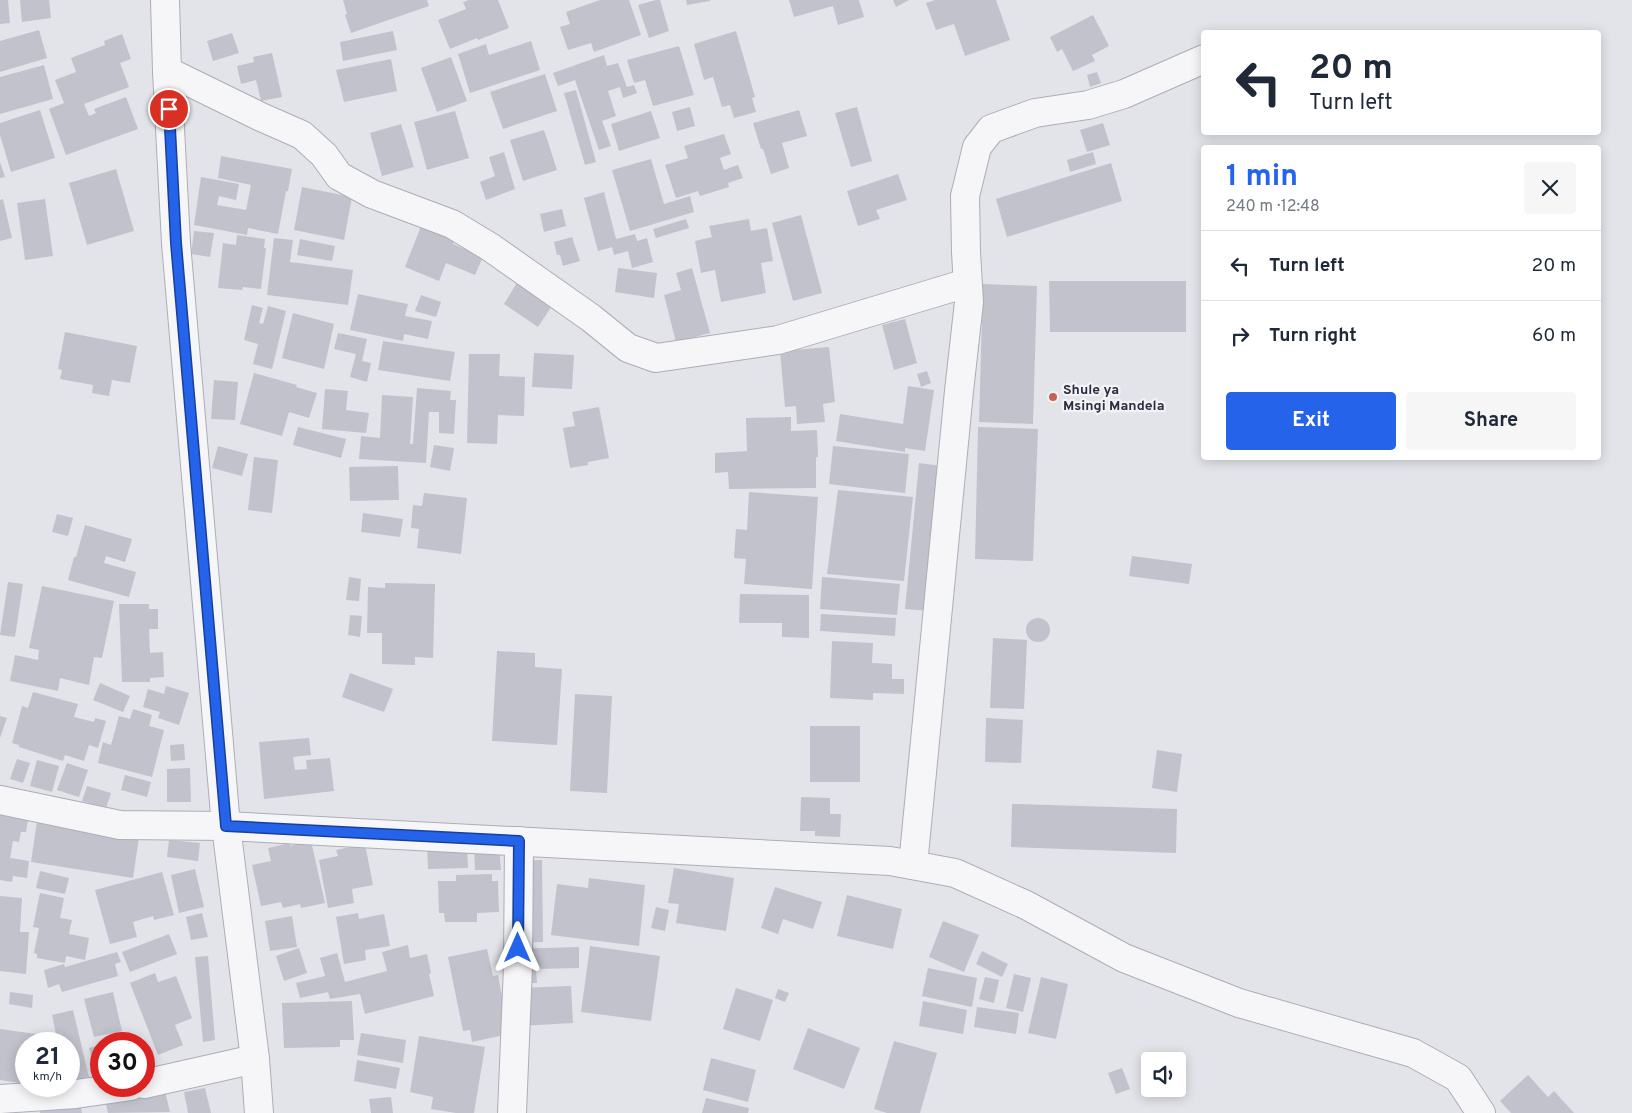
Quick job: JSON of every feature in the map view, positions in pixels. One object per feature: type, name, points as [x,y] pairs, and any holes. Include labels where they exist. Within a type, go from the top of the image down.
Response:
[{"type":"street","points":[[165,0],[177,252],[226,826],[255,1059],[259,1113]]},
{"type":"street","points":[[913,866],[969,302],[965,196],[977,147],[991,128],[1035,113],[1088,105],[1124,94],[1201,60]]},
{"type":"street","points":[[167,71],[302,135],[324,155],[339,176],[372,194],[452,224],[490,247],[591,318],[628,348],[656,358],[778,340],[968,283]]},
{"type":"street","points":[[0,800],[120,825],[226,826],[880,860],[954,872],[1026,905],[1124,958],[1240,1003],[1413,1053],[1458,1078],[1481,1113]]},
{"type":"street","points":[[512,1113],[518,966],[519,841]]},
{"type":"street","points":[[155,1082],[255,1059]]},
{"type":"street","points":[[0,1099],[90,1092]]},
{"type":"building","points":[[0,0],[8,0],[10,23],[0,24]]},
{"type":"building","points":[[20,0],[49,0],[51,18],[22,22]]},
{"type":"building","points":[[343,0],[427,0],[429,6],[351,33],[345,15],[347,14]]},
{"type":"building","points":[[469,0],[498,0],[509,28],[450,49],[438,20],[466,9],[463,2]]},
{"type":"building","points":[[600,0],[629,0],[641,35],[594,52],[591,43],[568,50],[560,27],[570,24],[566,12]]},
{"type":"building","points":[[660,0],[669,31],[649,38],[638,5]]},
{"type":"building","points":[[686,0],[710,0],[710,1],[687,5]]},
{"type":"building","points":[[789,0],[859,0],[864,17],[838,25],[833,6],[794,17]]},
{"type":"building","points":[[893,0],[909,0],[896,7]]},
{"type":"building","points":[[935,0],[996,0],[1010,40],[965,56],[954,24],[936,30],[926,3]]},
{"type":"building","points":[[1093,15],[1109,46],[1092,55],[1095,61],[1073,71],[1062,49],[1057,52],[1050,37]]},
{"type":"building","points":[[39,30],[47,58],[0,72],[0,41]]},
{"type":"building","points":[[393,31],[397,50],[343,61],[340,42]]},
{"type":"building","points":[[736,31],[755,97],[752,98],[756,112],[734,118],[730,105],[722,107],[713,77],[704,80],[694,44]]},
{"type":"building","points":[[232,33],[239,53],[213,61],[207,41]]},
{"type":"building","points":[[122,34],[131,59],[120,63],[129,87],[84,104],[89,116],[96,113],[94,109],[126,97],[138,129],[66,155],[49,109],[64,103],[55,80],[76,72],[71,58],[105,45],[104,41]]},
{"type":"building","points":[[531,41],[540,70],[470,93],[458,54],[486,44],[489,55]]},
{"type":"building","points":[[679,46],[694,95],[653,106],[645,80],[634,83],[627,60]]},
{"type":"building","points":[[272,53],[282,97],[261,101],[256,80],[241,84],[237,66],[254,62],[253,57]]},
{"type":"building","points":[[604,55],[607,66],[618,63],[627,87],[634,85],[637,93],[623,98],[620,87],[608,91],[616,116],[602,121],[611,146],[599,150],[575,80],[558,86],[553,73]]},
{"type":"building","points":[[451,57],[467,101],[437,112],[421,68]]},
{"type":"building","points":[[391,59],[397,91],[344,102],[336,70]]},
{"type":"building","points":[[44,65],[53,99],[0,114],[0,77]]},
{"type":"building","points":[[1097,72],[1101,83],[1090,87],[1087,75]]},
{"type":"building","points":[[545,74],[557,111],[503,129],[490,92]]},
{"type":"building","points":[[576,90],[596,162],[585,165],[564,93]]},
{"type":"building","points":[[690,107],[695,126],[677,131],[672,112]]},
{"type":"building","points":[[857,107],[872,161],[851,167],[835,113]]},
{"type":"building","points":[[40,110],[55,158],[11,172],[0,135],[0,123]]},
{"type":"building","points":[[799,110],[807,136],[782,143],[789,168],[771,174],[753,123]]},
{"type":"building","points":[[455,111],[469,158],[427,170],[414,122]]},
{"type":"building","points":[[651,111],[660,138],[619,151],[611,124]]},
{"type":"building","points":[[1103,123],[1110,145],[1087,152],[1080,130]]},
{"type":"building","points":[[401,124],[414,167],[382,176],[370,133]]},
{"type":"building","points":[[544,130],[557,170],[523,181],[510,140]]},
{"type":"building","points":[[724,134],[731,154],[720,158],[724,170],[738,165],[743,178],[728,183],[729,187],[700,196],[698,191],[676,198],[665,165],[688,158],[684,146]]},
{"type":"building","points":[[504,152],[515,189],[486,200],[480,182],[495,176],[489,157]]},
{"type":"building","points":[[1093,152],[1096,164],[1070,172],[1067,160]]},
{"type":"building","points":[[221,156],[292,169],[278,234],[248,228],[247,235],[194,225],[201,177],[239,184],[236,200],[219,196],[217,205],[246,210],[251,185],[218,178]]},
{"type":"building","points":[[651,159],[664,204],[690,196],[694,212],[630,231],[612,170]]},
{"type":"building","points":[[0,162],[5,177],[0,178]]},
{"type":"building","points":[[1111,163],[1122,201],[1007,237],[996,199]]},
{"type":"building","points":[[116,169],[134,231],[87,245],[69,183]]},
{"type":"building","points":[[898,174],[907,200],[876,210],[880,219],[858,226],[847,191]]},
{"type":"building","points":[[302,187],[352,197],[344,240],[294,230]]},
{"type":"building","points":[[604,192],[616,239],[635,234],[637,241],[647,238],[653,262],[632,268],[628,251],[614,255],[612,247],[598,251],[584,198]]},
{"type":"building","points":[[3,199],[12,238],[0,241],[0,200]]},
{"type":"building","points":[[45,199],[53,256],[25,260],[17,203]]},
{"type":"building","points":[[562,209],[566,226],[544,232],[540,214]]},
{"type":"building","points":[[801,215],[822,293],[793,301],[772,223]]},
{"type":"building","points":[[686,219],[689,228],[656,238],[653,229]]},
{"type":"building","points":[[749,219],[751,231],[767,228],[773,261],[761,263],[766,293],[721,302],[715,270],[701,273],[695,241],[712,237],[709,226]]},
{"type":"building","points":[[423,221],[456,236],[453,244],[483,257],[475,275],[446,263],[439,281],[405,267]]},
{"type":"building","points":[[194,231],[214,233],[210,257],[191,254]]},
{"type":"building","points":[[237,235],[265,239],[264,248],[266,248],[261,289],[243,287],[242,290],[218,288],[223,243],[236,245]]},
{"type":"building","points":[[572,237],[580,261],[563,266],[560,255],[557,255],[554,242]]},
{"type":"building","points":[[274,238],[293,240],[290,262],[353,270],[348,305],[267,295]]},
{"type":"building","points":[[300,239],[335,246],[332,261],[297,255]]},
{"type":"building","points":[[618,268],[657,273],[654,298],[615,292]]},
{"type":"building","points":[[692,268],[710,333],[676,342],[664,295],[681,290],[676,273]]},
{"type":"building","points":[[518,281],[553,304],[538,327],[504,304]]},
{"type":"building","points":[[1049,281],[1186,281],[1186,332],[1050,332]]},
{"type":"building","points":[[983,284],[1037,286],[1033,424],[979,422]]},
{"type":"building","points":[[358,294],[408,304],[405,316],[432,321],[428,339],[404,334],[403,341],[350,330]]},
{"type":"building","points":[[421,295],[441,302],[436,317],[415,311]]},
{"type":"building","points":[[252,305],[263,308],[259,323],[263,324],[268,306],[286,311],[272,369],[253,364],[258,344],[244,340]]},
{"type":"building","points":[[293,313],[334,324],[324,369],[282,358]]},
{"type":"building","points":[[905,319],[917,363],[894,370],[882,325]]},
{"type":"building","points":[[65,332],[137,346],[130,383],[112,380],[109,396],[92,393],[93,385],[60,379],[62,370],[58,369]]},
{"type":"building","points":[[338,333],[367,339],[362,361],[371,363],[367,382],[350,377],[356,354],[334,349]]},
{"type":"building","points":[[383,341],[455,352],[450,381],[378,370]]},
{"type":"building","points":[[829,347],[835,402],[823,404],[825,422],[797,424],[796,406],[785,407],[780,351]]},
{"type":"building","points":[[534,353],[574,355],[572,389],[532,387]]},
{"type":"building","points":[[469,354],[500,354],[499,376],[525,377],[524,416],[498,415],[497,444],[467,443]]},
{"type":"building","points":[[927,371],[931,383],[921,387],[917,374]]},
{"type":"building","points":[[254,373],[297,385],[296,387],[317,393],[309,418],[289,412],[282,436],[240,424]]},
{"type":"building","points":[[214,380],[238,382],[235,420],[211,419]]},
{"type":"building","points":[[908,386],[934,390],[925,451],[905,448],[905,452],[836,441],[840,414],[903,424]]},
{"type":"building","points":[[417,388],[451,391],[450,400],[456,400],[454,434],[439,433],[439,412],[429,412],[426,463],[359,459],[361,436],[380,438],[382,395],[413,397],[410,444],[413,444]]},
{"type":"building","points":[[325,389],[348,391],[346,410],[369,413],[366,433],[322,429]]},
{"type":"building","points":[[599,407],[609,458],[588,462],[588,465],[570,468],[563,428],[575,426],[572,412]]},
{"type":"building","points":[[791,417],[791,431],[817,430],[816,488],[729,489],[728,472],[715,473],[715,453],[747,451],[746,418]]},
{"type":"building","points":[[298,427],[346,439],[341,458],[293,445]]},
{"type":"building","points":[[978,427],[1038,429],[1033,561],[975,559]]},
{"type":"building","points":[[434,445],[454,448],[450,471],[430,467]]},
{"type":"building","points":[[218,446],[248,454],[242,476],[212,468]]},
{"type":"building","points":[[833,446],[909,454],[905,493],[829,484]]},
{"type":"building","points":[[254,457],[278,460],[272,513],[248,510]]},
{"type":"building","points":[[919,463],[942,466],[929,611],[905,609]]},
{"type":"building","points":[[398,466],[399,500],[350,501],[349,467]]},
{"type":"building","points":[[838,490],[913,497],[904,581],[827,574]]},
{"type":"building","points":[[749,492],[818,497],[812,589],[744,584],[746,559],[734,558],[736,529],[747,530]]},
{"type":"building","points":[[424,493],[467,498],[461,554],[417,548],[419,529],[411,528],[413,505],[422,506]]},
{"type":"building","points":[[363,513],[403,519],[400,537],[361,532]]},
{"type":"building","points":[[57,514],[73,518],[68,536],[52,532]]},
{"type":"building","points":[[85,525],[132,539],[125,562],[106,556],[104,563],[136,572],[129,597],[68,580]]},
{"type":"building","points":[[1132,556],[1192,564],[1189,584],[1129,576]]},
{"type":"building","points":[[349,577],[361,579],[359,601],[346,600]]},
{"type":"building","points":[[822,577],[900,584],[897,615],[820,609]]},
{"type":"building","points":[[8,582],[23,584],[15,637],[0,635]]},
{"type":"building","points":[[385,583],[435,584],[433,658],[415,657],[415,665],[382,664],[382,633],[367,633],[368,587],[385,588]]},
{"type":"building","points":[[42,586],[114,601],[102,658],[94,657],[89,685],[60,678],[58,691],[10,681],[15,655],[38,660],[39,650],[29,648]]},
{"type":"building","points":[[740,594],[809,595],[809,638],[782,637],[782,623],[739,623]]},
{"type":"building","points":[[119,604],[149,604],[149,609],[158,609],[158,629],[149,629],[150,653],[163,652],[164,677],[150,678],[150,682],[122,682]]},
{"type":"building","points":[[821,614],[896,618],[895,636],[820,631]]},
{"type":"building","points":[[350,615],[362,616],[360,637],[348,635]]},
{"type":"building","points":[[1038,618],[1047,621],[1050,630],[1047,639],[1038,642],[1029,639],[1026,630],[1029,621]]},
{"type":"building","points":[[993,638],[1027,640],[1024,709],[990,708]]},
{"type":"building","points":[[832,641],[873,643],[872,663],[892,664],[892,679],[904,679],[904,694],[873,693],[873,700],[830,698]]},
{"type":"building","points":[[497,651],[535,653],[535,667],[562,669],[557,745],[492,741]]},
{"type":"building","points":[[350,673],[393,689],[384,712],[342,697]]},
{"type":"building","points":[[100,683],[130,696],[123,712],[93,700]]},
{"type":"building","points":[[166,686],[189,693],[179,725],[158,718],[160,712],[143,707],[148,689],[164,694]]},
{"type":"building","points":[[33,692],[78,704],[74,717],[94,722],[95,718],[106,721],[98,748],[89,745],[84,761],[65,755],[63,761],[12,743],[22,706],[28,708]]},
{"type":"building","points":[[575,694],[612,696],[607,793],[570,791]]},
{"type":"building","points":[[133,709],[152,715],[149,726],[164,730],[152,777],[98,763],[103,742],[111,745],[119,716],[130,719]]},
{"type":"building","points":[[0,716],[7,718],[0,738]]},
{"type":"building","points":[[986,718],[1023,720],[1021,763],[985,762]]},
{"type":"building","points":[[810,726],[860,726],[860,782],[810,782]]},
{"type":"building","points":[[309,738],[311,755],[293,757],[295,770],[307,769],[306,760],[330,758],[334,791],[264,799],[259,742]]},
{"type":"building","points":[[184,744],[185,760],[171,761],[170,745]]},
{"type":"building","points":[[1157,750],[1182,754],[1177,792],[1152,788]]},
{"type":"building","points":[[17,759],[30,763],[23,783],[10,779]]},
{"type":"building","points":[[37,760],[59,766],[52,792],[30,786]]},
{"type":"building","points":[[67,763],[88,770],[79,797],[57,790]]},
{"type":"building","points":[[190,768],[191,802],[167,802],[167,769]]},
{"type":"building","points":[[125,775],[151,782],[147,797],[121,790]]},
{"type":"building","points":[[87,786],[111,793],[106,808],[82,801]]},
{"type":"building","points":[[801,797],[830,798],[830,814],[841,814],[840,837],[815,836],[815,831],[800,831]]},
{"type":"building","points":[[1012,804],[1177,809],[1176,853],[1011,847]]},
{"type":"building","points":[[0,809],[29,814],[26,832],[21,832],[19,842],[13,841],[10,858],[29,861],[27,878],[13,876],[12,882],[0,880]]},
{"type":"building","points":[[37,821],[139,837],[133,878],[31,862]]},
{"type":"building","points":[[169,840],[200,843],[198,861],[167,857]]},
{"type":"building","points":[[311,841],[325,903],[301,908],[300,904],[283,908],[281,902],[261,906],[252,865],[271,861],[268,848],[290,843],[290,846]]},
{"type":"building","points":[[365,844],[373,885],[352,889],[354,903],[328,908],[319,860],[338,856],[336,850]]},
{"type":"building","points":[[467,845],[468,868],[428,869],[427,846]]},
{"type":"building","points":[[499,847],[501,870],[475,870],[474,848]]},
{"type":"building","points":[[542,860],[543,942],[515,943],[513,861]]},
{"type":"building","points":[[674,868],[734,878],[726,931],[676,923],[679,904],[668,903]]},
{"type":"building","points":[[195,869],[204,907],[179,913],[171,875]]},
{"type":"building","points":[[40,871],[69,878],[65,894],[36,888]]},
{"type":"building","points":[[162,872],[174,915],[154,920],[153,916],[133,922],[137,937],[110,944],[95,890]]},
{"type":"building","points":[[492,874],[492,881],[498,881],[499,912],[477,913],[477,922],[445,922],[444,913],[439,913],[438,881],[456,881],[456,875]]},
{"type":"building","points":[[589,878],[645,885],[639,946],[551,935],[557,884],[588,888]]},
{"type":"building","points":[[775,887],[822,902],[813,929],[783,919],[778,934],[761,928]]},
{"type":"building","points":[[40,893],[64,898],[60,918],[72,920],[69,934],[89,938],[85,960],[66,956],[65,963],[37,958],[37,954],[34,953],[39,928],[33,927]]},
{"type":"building","points":[[847,895],[902,909],[893,949],[837,936]]},
{"type":"building","points":[[0,896],[22,898],[20,932],[29,932],[26,974],[0,971]]},
{"type":"building","points":[[656,907],[669,910],[665,931],[651,928]]},
{"type":"building","points":[[202,913],[208,937],[191,940],[186,917]]},
{"type":"building","points":[[358,913],[359,919],[384,914],[390,946],[365,950],[366,960],[344,964],[336,917]]},
{"type":"building","points":[[292,916],[297,947],[270,951],[265,921]]},
{"type":"building","points":[[943,921],[979,935],[964,972],[929,957]]},
{"type":"building","points":[[169,934],[177,954],[130,972],[122,952]]},
{"type":"building","points":[[408,945],[410,958],[427,954],[434,996],[365,1014],[360,994],[330,999],[328,992],[300,998],[296,983],[325,976],[320,958],[337,953],[345,982],[387,971],[382,952]]},
{"type":"building","points":[[590,946],[660,956],[651,1021],[581,1012]]},
{"type":"building","points":[[579,947],[579,968],[536,969],[537,983],[511,983],[510,949]]},
{"type":"building","points":[[299,948],[307,973],[284,981],[276,956]]},
{"type":"building","points":[[487,949],[493,976],[498,975],[509,1034],[472,1042],[470,1030],[463,1031],[448,957]]},
{"type":"building","points":[[982,951],[1008,964],[1002,977],[976,964]]},
{"type":"building","points":[[117,952],[121,962],[115,964],[118,976],[62,992],[59,984],[48,988],[44,970],[64,964],[65,967]]},
{"type":"building","points":[[208,956],[215,1040],[203,1042],[195,957]]},
{"type":"building","points":[[928,968],[977,978],[972,1007],[922,996]]},
{"type":"building","points":[[155,973],[158,982],[176,976],[192,1018],[175,1025],[183,1045],[158,1055],[155,1047],[155,1032],[149,1032],[130,983]]},
{"type":"building","points":[[1014,974],[1031,978],[1023,1012],[1006,1008]]},
{"type":"building","points":[[985,977],[999,980],[994,1003],[979,999]]},
{"type":"building","points":[[1041,977],[1068,984],[1056,1039],[1028,1033]]},
{"type":"building","points":[[571,986],[573,1023],[520,1026],[518,988]]},
{"type":"building","points":[[736,988],[773,1000],[760,1041],[723,1029]]},
{"type":"building","points":[[778,989],[789,993],[785,1002],[775,998]]},
{"type":"building","points":[[10,992],[33,995],[32,1008],[9,1004]]},
{"type":"building","points":[[113,992],[122,1031],[93,1032],[84,999]]},
{"type":"building","points":[[352,1001],[354,1040],[340,1040],[340,1047],[284,1048],[282,1003]]},
{"type":"building","points":[[923,1001],[967,1010],[963,1034],[919,1026]]},
{"type":"building","points":[[977,1007],[1019,1013],[1016,1034],[974,1027]]},
{"type":"building","points":[[73,1010],[78,1032],[56,1032],[52,1015]]},
{"type":"building","points":[[808,1028],[860,1048],[844,1089],[793,1069]]},
{"type":"building","points":[[0,1029],[22,1032],[15,1032],[15,1082],[0,1080]]},
{"type":"building","points":[[361,1033],[406,1040],[403,1063],[357,1055]]},
{"type":"building","points":[[419,1036],[485,1047],[474,1113],[456,1113],[431,1109],[433,1097],[410,1092]]},
{"type":"building","points":[[80,1039],[89,1077],[80,1079]]},
{"type":"building","points":[[894,1041],[937,1053],[920,1113],[887,1113],[874,1109]]},
{"type":"building","points":[[711,1058],[756,1070],[748,1102],[703,1090]]},
{"type":"building","points":[[357,1060],[400,1068],[396,1089],[354,1081]]},
{"type":"building","points":[[1122,1068],[1130,1089],[1116,1094],[1108,1073]]},
{"type":"building","points":[[1528,1075],[1548,1097],[1554,1091],[1574,1113],[1511,1113],[1500,1101]]},
{"type":"building","points":[[205,1088],[211,1113],[188,1113],[184,1092]]},
{"type":"building","points":[[165,1091],[170,1112],[108,1113],[106,1104],[138,1097],[155,1097],[155,1093]]},
{"type":"building","points":[[391,1097],[393,1113],[371,1113],[369,1099]]},
{"type":"building","points":[[706,1098],[749,1108],[748,1113],[702,1113]]},
{"type":"building","points":[[80,1102],[82,1113],[40,1113],[40,1109]]},
{"type":"place","name":"Shule ya Msingi Mandela","points":[[1053,397]]},
{"type":"route","points":[[169,109],[176,243],[226,826],[519,841],[518,948]]}]
